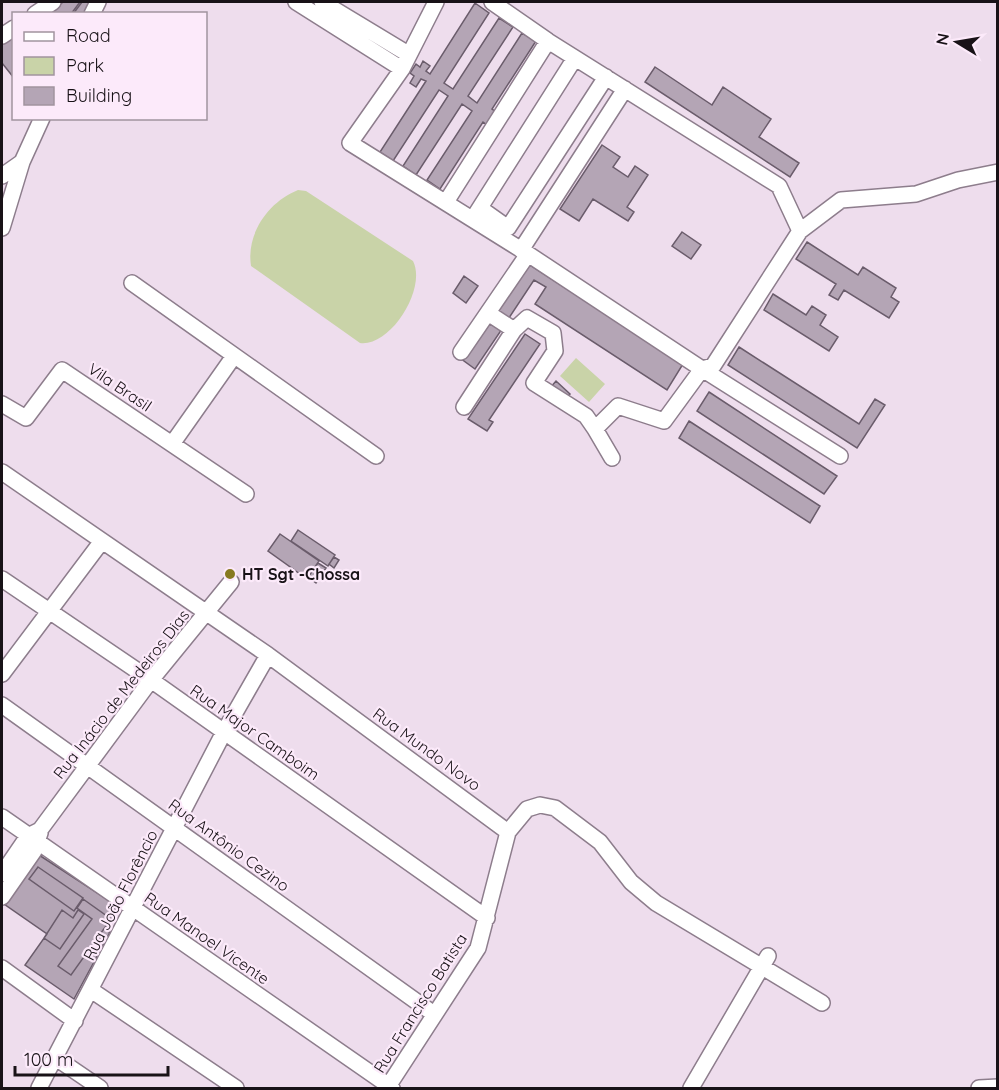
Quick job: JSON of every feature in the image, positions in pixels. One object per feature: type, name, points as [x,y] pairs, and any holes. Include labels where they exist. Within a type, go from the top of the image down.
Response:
[{"type":"street","points":[[38,12],[53,2]]},
{"type":"street","points":[[296,2],[402,69]]},
{"type":"street","points":[[322,2],[408,54]]},
{"type":"street","points":[[436,2],[402,69],[350,143],[446,202],[508,228],[606,77]]},
{"type":"street","points":[[492,2],[575,58],[779,186],[800,231]]},
{"type":"street","points":[[446,202],[549,41]]},
{"type":"street","points":[[476,214],[575,58]]},
{"type":"street","points":[[461,352],[488,313],[625,89]]},
{"type":"street","points":[[2,228],[22,162],[41,120]]},
{"type":"street","points":[[2,176],[22,162]]},
{"type":"street","points":[[595,429],[618,406],[664,421],[702,369],[713,366],[800,231],[841,200],[916,194],[957,180],[998,171]]},
{"type":"street","points":[[476,214],[524,252],[840,456]]},
{"type":"street","points":[[132,283],[376,456]]},
{"type":"street","points":[[488,313],[514,330]]},
{"type":"street","points":[[464,407],[514,330],[527,318],[553,333],[555,351],[534,382],[586,416],[612,458]]},
{"type":"street","points":[[172,444],[234,356]]},
{"type":"street","name":"Vila Brasil","points":[[2,404],[26,418],[62,370],[246,494]]},
{"type":"street","name":"Rua Mundo Novo","points":[[2,472],[268,655],[508,832]]},
{"type":"street","points":[[2,674],[102,541]]},
{"type":"street","name":"Rua Major Camboim","points":[[2,579],[151,680],[487,918]]},
{"type":"street","name":"Rua Inácio de Medeiros Dias","points":[[2,897],[6,874],[151,680],[231,582]]},
{"type":"street","name":"Rua João Florêncio","points":[[39,1089],[224,732],[268,655]]},
{"type":"street","name":"Rua Antônio Cezino","points":[[2,705],[434,1014]]},
{"type":"street","points":[[508,832],[527,809],[540,805],[555,808],[600,842],[631,882],[650,898],[765,962],[822,1003]]},
{"type":"street","name":"Rua Manoel Vicente","points":[[2,817],[36,836],[133,908],[389,1088]]},
{"type":"street","name":"Rua Francisco Batista","points":[[389,1088],[478,948],[508,832]]},
{"type":"street","points":[[691,1089],[765,962]]},
{"type":"street","points":[[2,968],[75,1021]]},
{"type":"street","points":[[91,990],[236,1089]]},
{"type":"street","points":[[56,1058],[100,1089]]},
{"type":"street","points":[[979,1089],[998,1087]]},
{"type":"green space","points":[[298,190],[306,191],[413,261],[416,272],[411,300],[394,326],[372,342],[360,343],[251,266],[252,242],[261,221],[277,202]]},
{"type":"green space","points":[[576,358],[605,384],[589,402],[560,376]]},
{"type":"building","points":[[63,2],[80,2],[72,12],[51,12]]},
{"type":"building","points":[[82,2],[91,2],[87,12],[74,12]]},
{"type":"building","points":[[475,3],[489,13],[444,83],[453,89],[499,18],[513,27],[468,96],[477,103],[522,33],[536,41],[492,109],[496,112],[487,125],[483,122],[440,189],[427,180],[472,111],[462,104],[416,175],[403,166],[448,96],[439,90],[393,161],[380,152],[426,81],[421,79],[416,87],[410,83],[414,76],[410,73],[416,64],[420,67],[423,61],[430,66],[426,71],[430,74]]},
{"type":"building","points":[[12,37],[12,76],[2,63],[2,43]]},
{"type":"building","points":[[655,67],[712,105],[723,87],[771,119],[759,137],[799,163],[790,177],[645,82]]},
{"type":"building","points":[[602,145],[620,157],[613,167],[628,177],[635,166],[648,175],[627,207],[634,212],[628,221],[593,199],[579,221],[560,209]]},
{"type":"building","points":[[682,232],[701,245],[691,259],[672,246]]},
{"type":"building","points":[[807,242],[858,275],[863,267],[896,288],[891,297],[899,302],[889,318],[844,290],[838,300],[829,295],[836,284],[796,259]]},
{"type":"building","points":[[524,261],[683,364],[667,390],[535,304],[546,287],[534,280],[507,321],[492,311]]},
{"type":"building","points":[[464,276],[478,286],[466,303],[453,293]]},
{"type":"building","points":[[773,294],[806,315],[812,306],[826,315],[820,325],[838,337],[829,351],[764,310]]},
{"type":"building","points":[[487,318],[502,329],[475,369],[460,358]]},
{"type":"building","points":[[525,334],[540,344],[489,420],[493,422],[487,431],[468,419]]},
{"type":"building","points":[[739,347],[859,424],[875,399],[885,405],[857,448],[728,365]]},
{"type":"building","points":[[556,381],[570,394],[564,400],[550,388]]},
{"type":"building","points":[[709,392],[837,476],[824,494],[697,411]]},
{"type":"building","points":[[689,421],[820,506],[810,523],[679,438]]},
{"type":"building","points":[[298,530],[335,555],[328,566],[291,541]]},
{"type":"building","points":[[280,534],[319,561],[307,579],[268,551]]},
{"type":"building","points":[[334,557],[339,560],[334,568],[329,564]]},
{"type":"building","points":[[318,563],[326,568],[316,583],[308,577]]},
{"type":"building","points":[[39,855],[116,905],[109,934],[74,999],[25,965],[47,934],[4,904]]},
{"type":"building","points":[[38,867],[83,898],[74,911],[29,879]]},
{"type":"building","points":[[83,899],[111,919],[71,975],[58,966],[92,919],[77,908]]},
{"type":"building","points":[[62,910],[73,918],[78,910],[84,914],[60,949],[44,938]]},
{"type":"place","name":"HT Sgt -Chossa","points":[[230,574]]}]
